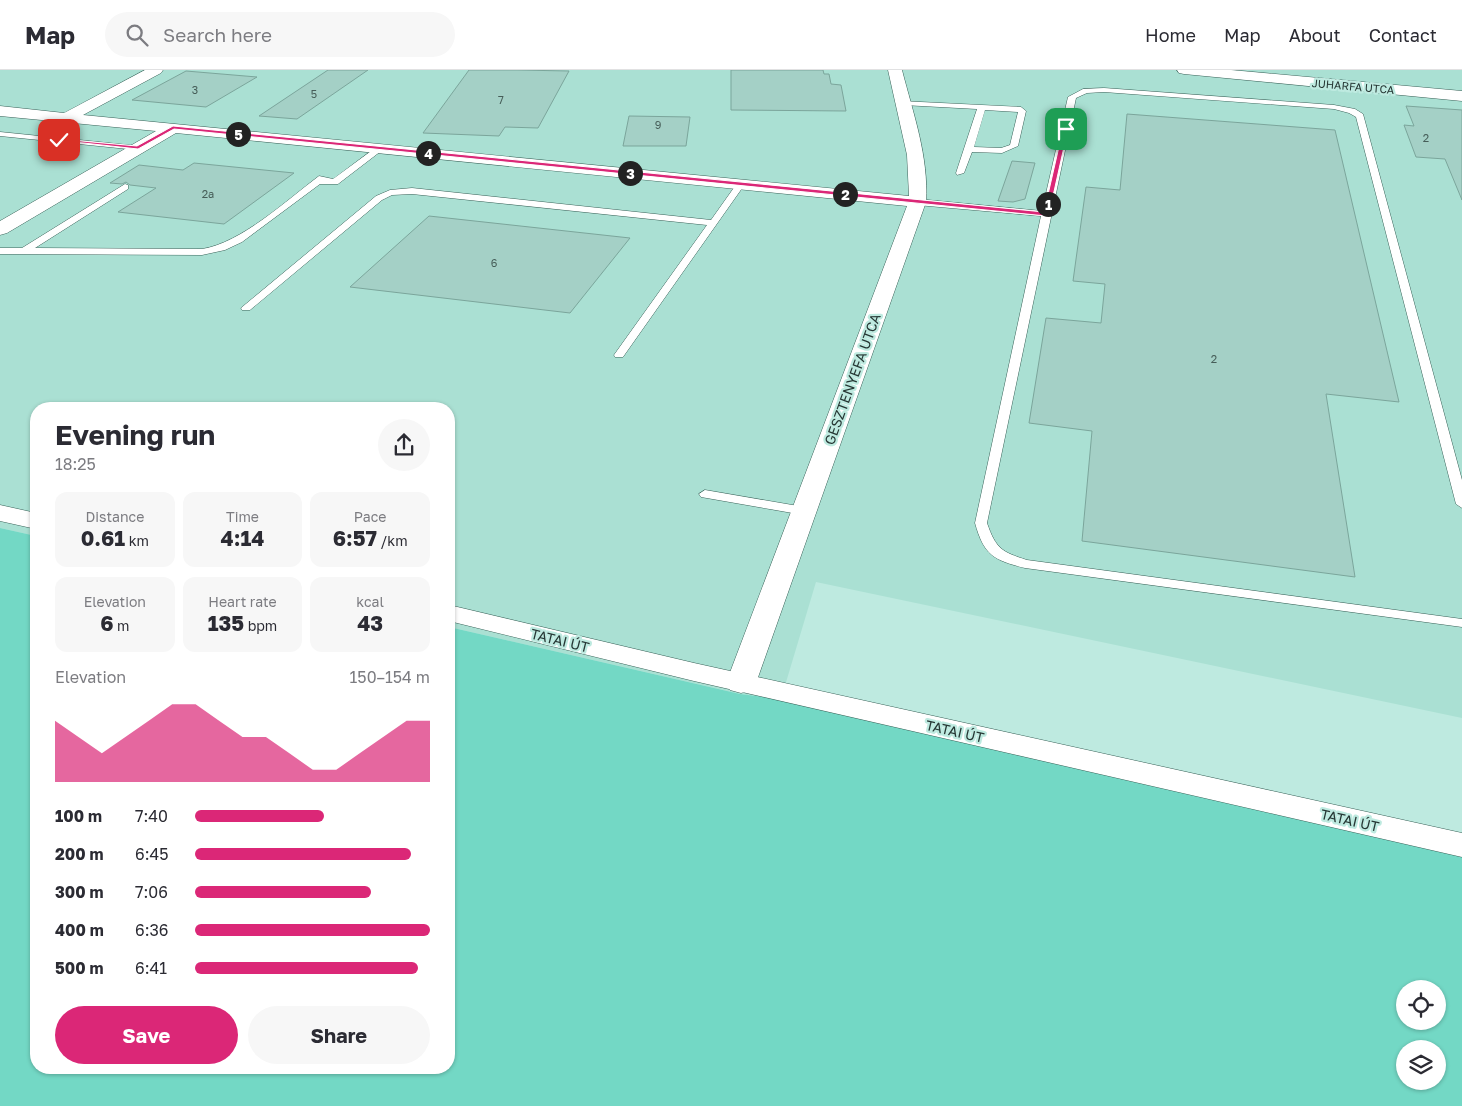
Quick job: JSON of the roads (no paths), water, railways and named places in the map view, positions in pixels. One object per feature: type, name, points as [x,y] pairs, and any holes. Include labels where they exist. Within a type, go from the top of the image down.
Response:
[{"type":"street","points":[[67,117],[156,70]]},
{"type":"street","name":"GESZTENYEFA UTCA","points":[[741,682],[917,202],[920,189],[895,70]]},
{"type":"street","name":"JUHARFA UTCA","points":[[1184,70],[1462,96]]},
{"type":"street","points":[[0,111],[917,202]]},
{"type":"street","points":[[0,229],[173,128]]},
{"type":"street","points":[[0,513],[30,520]]},
{"type":"street","name":"TATAI ÚT","points":[[455,614],[741,682],[1462,845]]},
{"type":"lane","points":[[1462,504],[1360,116],[1352,111],[1334,107],[1104,90],[1078,93],[1072,97],[981,523],[987,542],[1000,556],[1025,564],[1102,576],[1462,623]]},
{"type":"lane","points":[[903,103],[1012,108],[1022,111],[1014,146],[1002,151],[969,149]]},
{"type":"lane","points":[[960,173],[982,106]]},
{"type":"lane","points":[[0,134],[138,148]]},
{"type":"lane","points":[[0,251],[202,252],[222,248],[239,240],[321,180],[335,182],[381,148]]},
{"type":"lane","points":[[619,355],[741,184]]},
{"type":"lane","points":[[24,251],[125,187]]},
{"type":"lane","points":[[246,308],[379,198],[397,191],[412,191],[713,223]]},
{"type":"lane","points":[[917,202],[1046,214]]},
{"type":"lane","points":[[705,494],[804,511]]}]
